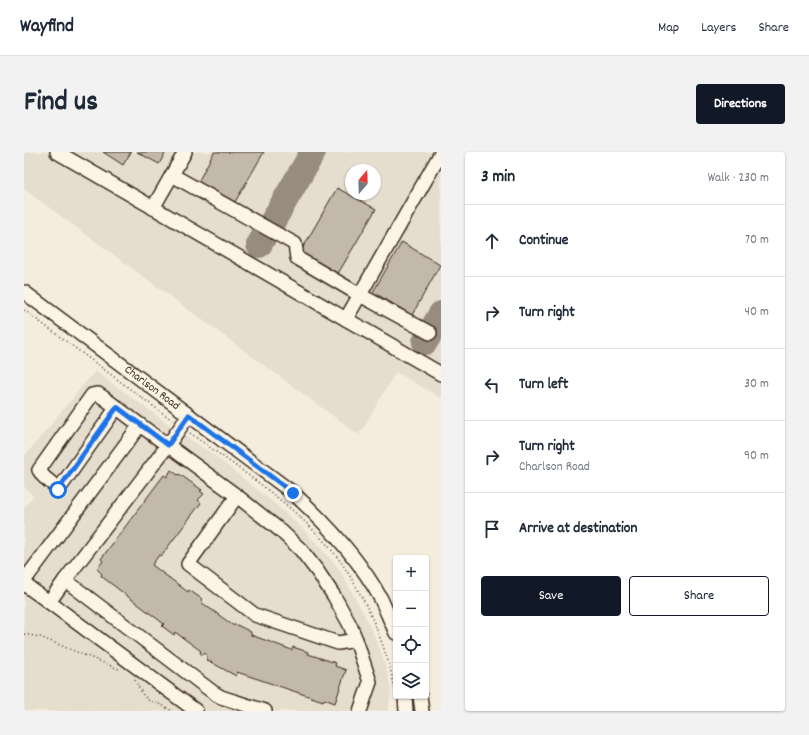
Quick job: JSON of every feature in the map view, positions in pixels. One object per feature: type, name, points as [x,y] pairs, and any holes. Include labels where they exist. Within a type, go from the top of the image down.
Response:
[{"type":"street","points":[[57,152],[441,374]]},
{"type":"street","points":[[153,208],[185,152]]},
{"type":"street","points":[[346,319],[441,153]]},
{"type":"street","points":[[172,175],[295,244],[297,258],[360,295],[430,333]]},
{"type":"street","name":"Charlson Road","points":[[24,292],[293,493],[332,530],[350,553],[381,600],[393,627]]},
{"type":"street","points":[[117,407],[58,490],[44,477],[39,470],[43,463],[92,395],[98,394],[117,407],[237,496],[281,531],[301,550],[334,596],[350,625],[356,640],[370,682],[360,711]]},
{"type":"street","points":[[49,602],[189,415]]},
{"type":"street","points":[[140,425],[24,582],[196,711]]},
{"type":"street","points":[[237,496],[188,564],[255,615],[338,643],[356,640]]},
{"type":"street","points":[[66,580],[214,693],[221,697],[263,711]]},
{"type":"street","points":[[404,699],[406,711]]},
{"type":"street","points":[[420,699],[422,711]]},
{"type":"path","points":[[24,634],[40,637],[122,671]]},
{"type":"path","points":[[133,677],[143,696],[148,700],[162,705],[172,711]]},
{"type":"shaded area","points":[[24,152],[441,152],[441,398],[396,372],[359,435],[24,189]]},
{"type":"shaded area","points":[[95,371],[215,456],[275,504],[302,528],[339,569],[365,616],[380,649],[389,679],[391,693],[388,711],[24,711],[24,508],[33,496],[24,486],[24,457]]},
{"type":"building","points":[[103,152],[131,152],[123,165]]},
{"type":"building","points":[[137,152],[166,152],[159,164]]},
{"type":"building","points":[[214,152],[264,152],[235,202],[198,182]]},
{"type":"building","points":[[337,188],[345,192],[345,200],[359,200],[376,209],[336,277],[297,258]]},
{"type":"building","points":[[402,242],[440,265],[412,315],[373,292]]},
{"type":"building","points":[[171,470],[202,490],[200,491],[204,494],[198,500],[201,503],[161,556],[159,555],[152,565],[188,592],[189,590],[202,599],[201,602],[234,626],[235,624],[251,632],[251,635],[292,650],[293,647],[308,652],[308,654],[336,663],[335,666],[346,670],[335,703],[324,699],[323,701],[237,672],[236,676],[207,660],[208,657],[204,653],[203,655],[200,653],[201,651],[175,632],[174,635],[162,626],[164,624],[101,576],[102,574],[97,569],[103,561],[101,559],[164,475],[167,477]]},
{"type":"taxiway","points":[[259,245],[313,152]]},
{"type":"taxiway","points":[[425,342],[441,314]]},
{"type":"route","points":[[58,490],[117,407],[168,445],[189,415],[293,493]]}]
